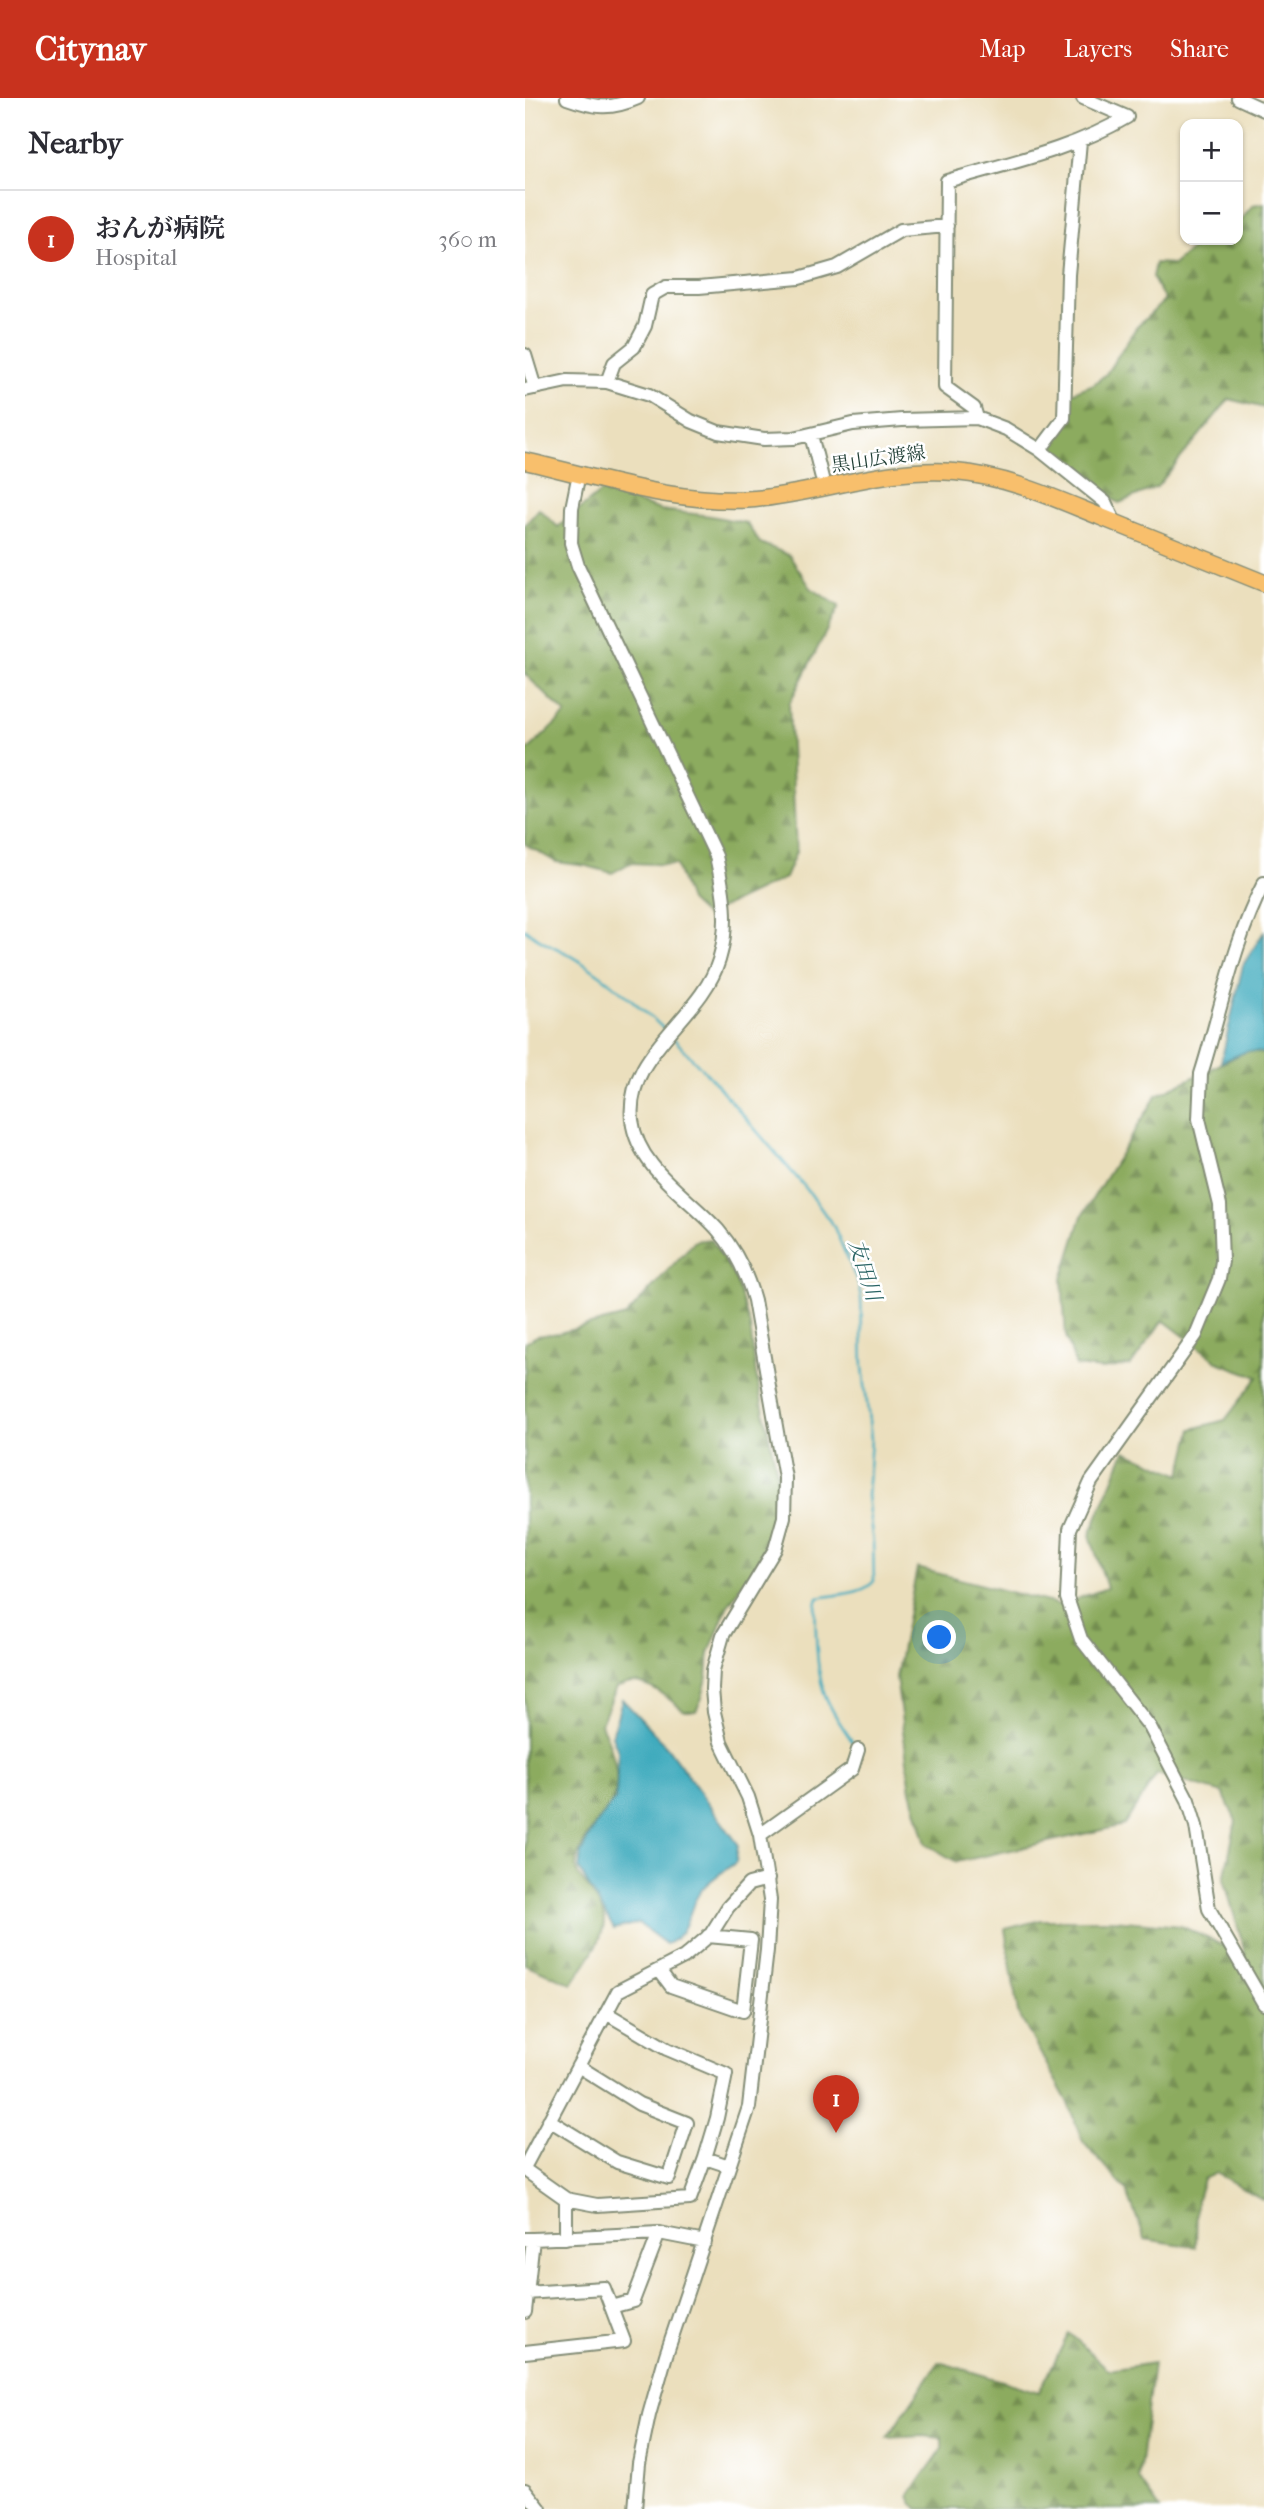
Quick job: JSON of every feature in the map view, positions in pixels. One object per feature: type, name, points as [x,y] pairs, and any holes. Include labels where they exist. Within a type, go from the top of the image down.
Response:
[{"type":"main road","name":"黒山広渡線","points":[[525,461],[682,496],[717,499],[775,496],[908,471],[956,472],[1034,490],[1264,583]]},
{"type":"street","points":[[567,98],[600,107],[617,106],[638,98]]},
{"type":"street","points":[[977,418],[974,408],[945,387],[947,181],[1060,149],[1102,132],[1128,117],[1083,98]]},
{"type":"street","points":[[1238,98],[1264,110]]},
{"type":"street","points":[[1040,450],[1064,418],[1068,275],[1080,141]]},
{"type":"street","points":[[607,382],[614,363],[634,347],[645,326],[653,295],[666,287],[699,287],[799,278],[837,267],[901,230],[947,226]]},
{"type":"street","points":[[525,355],[530,389],[568,382],[607,382],[649,395],[691,421],[739,437],[778,439],[861,424],[977,418],[1006,429],[1040,450],[1105,502],[1115,523]]},
{"type":"street","points":[[811,435],[824,486]]},
{"type":"street","points":[[579,473],[572,508],[571,543],[578,566],[716,856],[726,900],[724,939],[718,963],[698,999],[647,1060],[636,1083],[632,1118],[642,1152],[656,1171],[719,1231],[747,1276],[759,1328],[785,1478],[784,1517],[775,1549],[723,1636],[713,1670],[714,1712],[721,1742],[748,1797],[761,1835],[770,1900],[749,2106],[666,2355],[649,2415],[639,2463],[635,2509]]},
{"type":"street","points":[[1264,883],[1255,900],[1238,950],[1199,1088],[1199,1119],[1220,1205],[1222,1261],[1219,1279],[1196,1335],[1091,1482],[1070,1529],[1067,1598],[1081,1639],[1150,1727],[1188,1800],[1196,1826],[1209,1909],[1264,2004]]},
{"type":"street","points":[[761,1835],[852,1769],[858,1750]]},
{"type":"street","points":[[606,2013],[667,2049],[726,2074],[717,2119],[690,2199],[597,2205],[566,2199],[551,2191],[525,2168],[549,2120],[606,2013],[618,1991],[684,1957],[708,1936],[728,1907],[749,1884],[768,1879]]},
{"type":"street","points":[[659,1970],[671,1986],[743,2011],[751,1940],[708,1936]]},
{"type":"street","points":[[549,2120],[617,2162],[669,2178],[687,2123],[639,2104],[578,2066]]},
{"type":"street","points":[[705,2158],[729,2166]]},
{"type":"street","points":[[566,2199],[566,2238]]},
{"type":"street","points":[[525,2312],[529,2239],[659,2233],[705,2242]]},
{"type":"street","points":[[611,2307],[633,2301],[659,2233]]},
{"type":"street","points":[[525,2353],[624,2340],[604,2288],[526,2292]]},
{"type":"street","points":[[525,2490],[540,2509]]},
{"type":"green space","points":[[1264,203],[1264,408],[1229,399],[1157,487],[1119,503],[1080,476],[1048,448],[1072,414],[1071,393],[1094,384],[1106,374],[1136,328],[1165,300],[1152,277],[1155,263],[1174,264],[1196,245],[1243,245],[1243,217],[1253,205]]},
{"type":"green space","points":[[602,491],[660,510],[746,523],[760,543],[789,555],[811,588],[839,606],[789,704],[796,852],[785,878],[705,916],[689,901],[676,865],[630,863],[612,873],[556,862],[525,844],[525,753],[566,714],[525,674],[525,525],[539,509],[558,527]]},
{"type":"green space","points":[[1247,1051],[1264,1053],[1264,2200],[1216,2173],[1203,2179],[1197,2199],[1196,2247],[1145,2239],[1126,2190],[1083,2142],[1067,2101],[1018,2013],[1005,1929],[1041,1920],[1113,1920],[1181,1926],[1246,1956],[1224,1879],[1236,1821],[1223,1793],[1157,1774],[1124,1825],[957,1862],[926,1844],[911,1791],[896,1677],[917,1568],[1060,1605],[1107,1588],[1090,1535],[1125,1451],[1181,1475],[1192,1429],[1225,1420],[1258,1377],[1220,1363],[1163,1320],[1131,1365],[1102,1369],[1076,1366],[1066,1336],[1062,1279],[1082,1216],[1157,1095]]},
{"type":"green space","points":[[711,1239],[735,1278],[750,1326],[756,1375],[777,1472],[776,1523],[754,1569],[727,1607],[709,1653],[707,1678],[696,1711],[684,1711],[647,1686],[633,1683],[616,1688],[601,1724],[614,1762],[617,1783],[615,1793],[591,1830],[576,1866],[579,1876],[603,1913],[603,1930],[572,1984],[525,1964],[525,1342],[537,1336],[626,1316],[695,1241]]},
{"type":"green space","points":[[1069,2333],[1109,2370],[1153,2363],[1139,2479],[1160,2509],[919,2509],[912,2503],[909,2496],[942,2449],[942,2438],[887,2438],[939,2362],[1039,2392]]},
{"type":"water","points":[[1264,932],[1264,1053],[1247,1051],[1221,1062],[1243,965]]},
{"type":"water","points":[[622,1699],[667,1747],[738,1844],[736,1862],[705,1886],[685,1926],[666,1944],[638,1923],[614,1929],[579,1869],[581,1853],[594,1827],[616,1798],[618,1751],[612,1736]]},
{"type":"waterway","name":"友田川","points":[[525,929],[604,978],[666,1031]]},
{"type":"waterway","name":"友田川","points":[[671,1036],[712,1079],[810,1193],[834,1227],[858,1283],[871,1439],[867,1496],[873,1543],[874,1581],[863,1589],[818,1598],[815,1616],[821,1682],[836,1717],[855,1745]]},
{"type":"place","name":"おんが病院","points":[[836,2133]]}]
